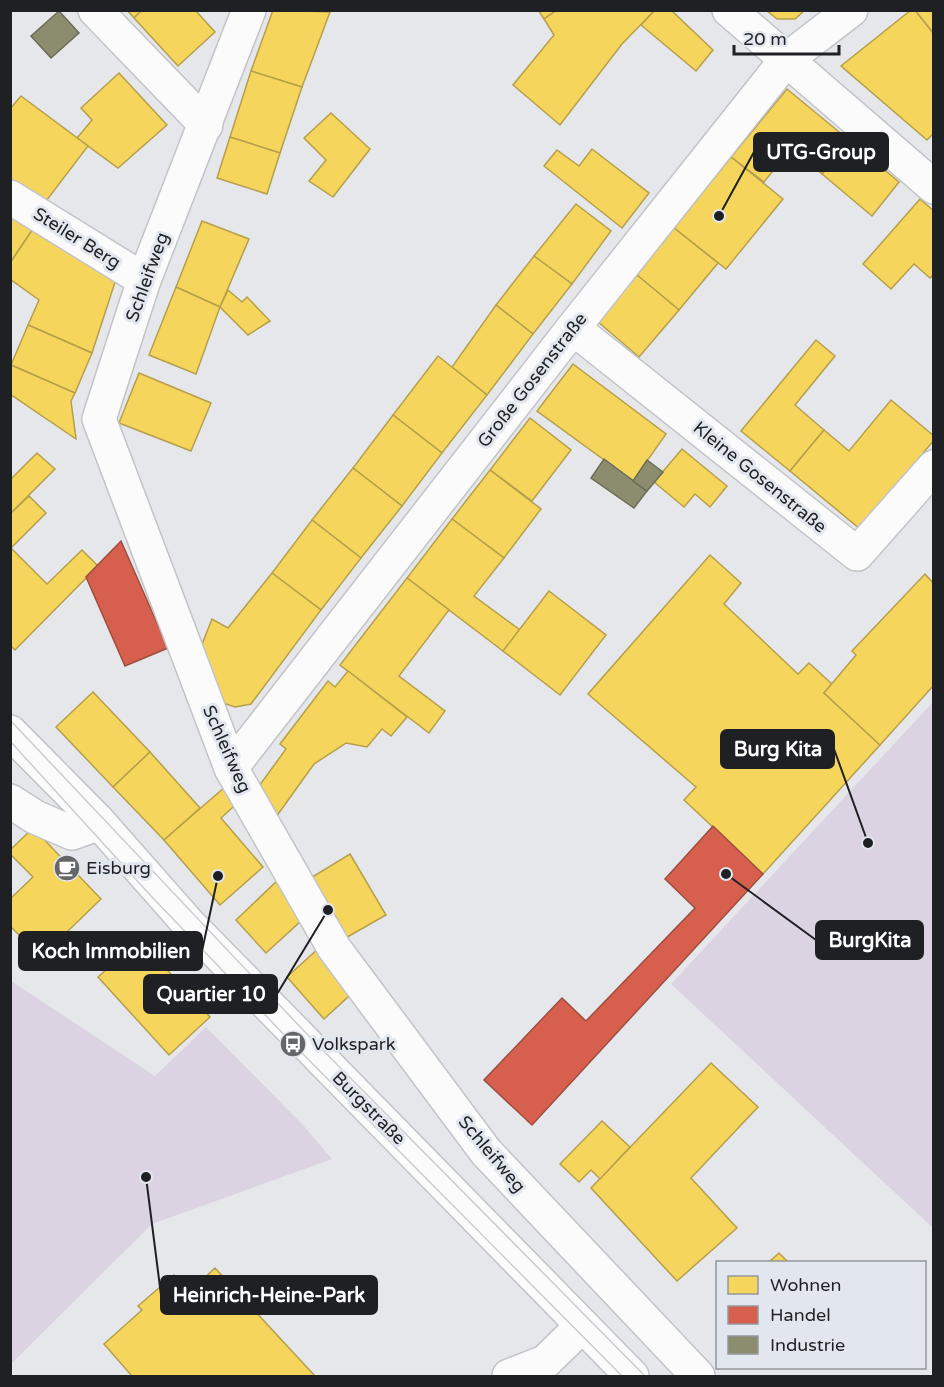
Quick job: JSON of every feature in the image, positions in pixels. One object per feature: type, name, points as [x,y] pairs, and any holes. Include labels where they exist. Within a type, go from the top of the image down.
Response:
[{"type":"street","points":[[95,10],[206,126]]},
{"type":"street","name":"Schleifweg","points":[[249,10],[206,126],[144,280],[99,419],[231,768],[334,948],[486,1152],[698,1377]]},
{"type":"street","points":[[729,10],[933,187]]},
{"type":"street","name":"Große Gosenstraße","points":[[231,768],[573,328],[786,60],[851,10]]},
{"type":"street","name":"Steiler Berg","points":[[10,196],[144,280]]},
{"type":"street","name":"Kleine Gosenstraße","points":[[573,328],[857,554],[933,467]]},
{"type":"street","name":"Burgstraße","points":[[10,732],[97,820],[187,922],[632,1377]]},
{"type":"street","points":[[10,801],[35,817],[72,833],[97,820]]},
{"type":"street","points":[[509,1377],[545,1362],[582,1326]]},
{"type":"shaded area","points":[[933,702],[933,1228],[671,984]]},
{"type":"shaded area","points":[[11,981],[155,1076],[206,1027],[302,1124],[332,1159],[152,1224],[11,1364]]},
{"type":"building: Wohnen","points":[[127,10],[142,10],[134,18]]},
{"type":"building: Wohnen","points":[[142,10],[195,10],[215,32],[178,66],[134,18]]},
{"type":"building: Wohnen","points":[[273,10],[330,12],[302,87],[251,71]]},
{"type":"building: Wohnen","points":[[538,10],[557,10],[544,19]]},
{"type":"building: Wohnen","points":[[557,10],[655,10],[622,44],[560,125],[513,85],[554,35],[544,19]]},
{"type":"building: Wohnen","points":[[655,10],[671,10],[713,50],[696,71],[641,25]]},
{"type":"building: Wohnen","points":[[766,10],[805,10],[795,19],[777,19]]},
{"type":"building: Wohnen","points":[[911,10],[915,10],[934,34],[934,133],[927,140],[841,66]]},
{"type":"building: Wohnen","points":[[915,10],[934,10],[934,34]]},
{"type":"building: Wohnen","points":[[251,71],[302,87],[280,153],[230,137]]},
{"type":"building: Wohnen","points":[[119,73],[167,125],[118,168],[77,138],[92,120],[81,108]]},
{"type":"building: Wohnen","points":[[787,89],[850,141],[822,174],[791,149],[764,182],[731,157]]},
{"type":"building: Wohnen","points":[[21,96],[88,146],[40,209],[10,187],[10,109]]},
{"type":"building: Wohnen","points":[[331,113],[370,149],[333,197],[309,181],[326,160],[304,138]]},
{"type":"building: Wohnen","points":[[230,137],[280,153],[267,194],[217,178]]},
{"type":"building: Wohnen","points":[[850,141],[899,182],[872,216],[822,174]]},
{"type":"building: Wohnen","points":[[592,149],[649,193],[622,228],[544,166],[557,150],[579,166]]},
{"type":"building: Wohnen","points":[[731,157],[783,199],[726,269],[674,228]]},
{"type":"building: Wohnen","points":[[920,199],[934,211],[934,274],[930,278],[914,264],[891,289],[863,264]]},
{"type":"building: Wohnen","points":[[10,201],[39,220],[10,263]]},
{"type":"building: Wohnen","points":[[576,204],[611,231],[572,284],[534,256]]},
{"type":"building: Wohnen","points":[[39,220],[117,276],[92,353],[28,325],[39,300],[10,279],[10,263]]},
{"type":"building: Wohnen","points":[[202,221],[249,239],[220,307],[176,287]]},
{"type":"building: Wohnen","points":[[674,228],[718,263],[679,310],[637,275]]},
{"type":"building: Wohnen","points":[[534,256],[572,284],[533,334],[496,305]]},
{"type":"building: Wohnen","points":[[637,275],[679,310],[639,357],[597,321]]},
{"type":"building: Wohnen","points":[[176,287],[220,307],[196,374],[149,355]]},
{"type":"building: Wohnen","points":[[228,290],[242,302],[247,297],[270,321],[248,335],[220,307]]},
{"type":"building: Wohnen","points":[[496,305],[533,334],[487,395],[452,367]]},
{"type":"building: Wohnen","points":[[28,325],[92,353],[75,393],[11,365]]},
{"type":"building: Wohnen","points":[[816,340],[835,356],[795,405],[824,430],[790,471],[741,431]]},
{"type":"building: Wohnen","points":[[438,356],[487,395],[442,453],[393,415]]},
{"type":"building: Wohnen","points":[[573,364],[666,434],[633,481],[537,411]]},
{"type":"building: Wohnen","points":[[11,365],[75,393],[71,401],[76,439],[10,394]]},
{"type":"building: Wohnen","points":[[139,373],[211,403],[191,451],[119,423]]},
{"type":"building: Wohnen","points":[[891,400],[934,436],[934,440],[860,529],[790,471],[824,430],[849,451]]},
{"type":"building: Wohnen","points":[[393,415],[442,453],[402,506],[353,468]]},
{"type":"building: Wohnen","points":[[530,418],[571,450],[532,501],[490,470]]},
{"type":"building: Wohnen","points":[[682,449],[727,486],[710,507],[695,494],[684,507],[654,482]]},
{"type":"building: Wohnen","points":[[37,453],[55,469],[10,514],[10,480]]},
{"type":"building: Wohnen","points":[[353,468],[402,506],[361,558],[312,520]]},
{"type":"building: Wohnen","points":[[490,470],[541,509],[504,558],[452,519]]},
{"type":"building: Wohnen","points":[[29,496],[46,513],[11,548],[47,584],[82,550],[98,566],[15,650],[10,645],[10,514]]},
{"type":"building: Wohnen","points":[[452,519],[504,558],[474,596],[520,630],[503,651],[407,578]]},
{"type":"building: Wohnen","points":[[312,520],[361,558],[321,610],[272,573]]},
{"type":"building: Wohnen","points":[[710,555],[741,583],[724,604],[798,674],[809,663],[832,684],[824,693],[880,745],[763,874],[684,800],[696,787],[588,694]]},
{"type":"building: Wohnen","points":[[272,573],[321,610],[251,704],[235,707],[220,702],[197,657],[212,619],[228,628]]},
{"type":"building: Wohnen","points":[[925,574],[934,584],[934,685],[880,745],[824,693],[856,655],[852,651]]},
{"type":"building: Wohnen","points":[[407,578],[449,610],[399,676],[445,711],[429,733],[340,665]]},
{"type":"building: Wohnen","points":[[549,591],[606,635],[560,695],[503,651]]},
{"type":"building: Wohnen","points":[[348,671],[407,717],[391,736],[382,729],[367,747],[346,743],[314,764],[276,817],[259,786],[286,749],[280,744],[328,681],[335,687]]},
{"type":"building: Wohnen","points":[[93,692],[150,752],[113,787],[56,727]]},
{"type":"building: Wohnen","points":[[150,752],[200,808],[164,840],[113,787]]},
{"type":"building: Wohnen","points":[[225,787],[234,806],[221,818],[263,867],[220,905],[164,840]]},
{"type":"building: Wohnen","points":[[33,828],[101,899],[41,957],[10,926],[10,899],[33,877],[10,854],[10,850]]},
{"type":"building: Wohnen","points":[[350,854],[386,915],[344,939],[309,879]]},
{"type":"building: Wohnen","points":[[278,880],[302,920],[266,953],[236,920]]},
{"type":"building: Wohnen","points":[[140,940],[210,1017],[169,1055],[98,977]]},
{"type":"building: Wohnen","points":[[320,947],[349,996],[324,1019],[287,977]]},
{"type":"building: Wohnen","points":[[711,1063],[758,1107],[691,1178],[737,1228],[677,1281],[591,1188]]},
{"type":"building: Wohnen","points":[[602,1121],[630,1147],[600,1179],[591,1170],[579,1182],[560,1164]]},
{"type":"building: Wohnen","points":[[779,1253],[787,1261],[770,1261]]},
{"type":"building: Wohnen","points":[[215,1268],[315,1376],[132,1376],[104,1344],[142,1310],[138,1306],[174,1275],[190,1291]]},
{"type":"building: Handel","points":[[121,541],[168,648],[125,666],[86,577]]},
{"type":"building: Handel","points":[[713,826],[763,874],[532,1125],[484,1080],[562,998],[586,1021],[695,908],[665,879]]},
{"type":"building: Industrie","points":[[59,11],[79,33],[51,58],[31,36]]},
{"type":"building: Industrie","points":[[604,459],[647,491],[634,508],[591,478]]},
{"type":"building: Industrie","points":[[647,460],[663,472],[647,491],[633,481]]},
{"type":"tram line","points":[[10,720],[304,1031],[645,1376]]},
{"type":"tram line","points":[[10,741],[151,896],[293,1044],[622,1376]]},
{"type":"place","name":"UTG-Group","points":[[719,216]]},
{"type":"place","name":"Burg Kita","points":[[868,843]]},
{"type":"place","name":"Eisburg","points":[[67,868]]},
{"type":"place","name":"BurgKita","points":[[726,874]]},
{"type":"place","name":"Koch Immobilien","points":[[218,876]]},
{"type":"place","name":"Quartier 10","points":[[328,910]]},
{"type":"place","name":"Volkspark","points":[[293,1044]]},
{"type":"place","name":"Heinrich-Heine-Park","points":[[146,1177]]}]
